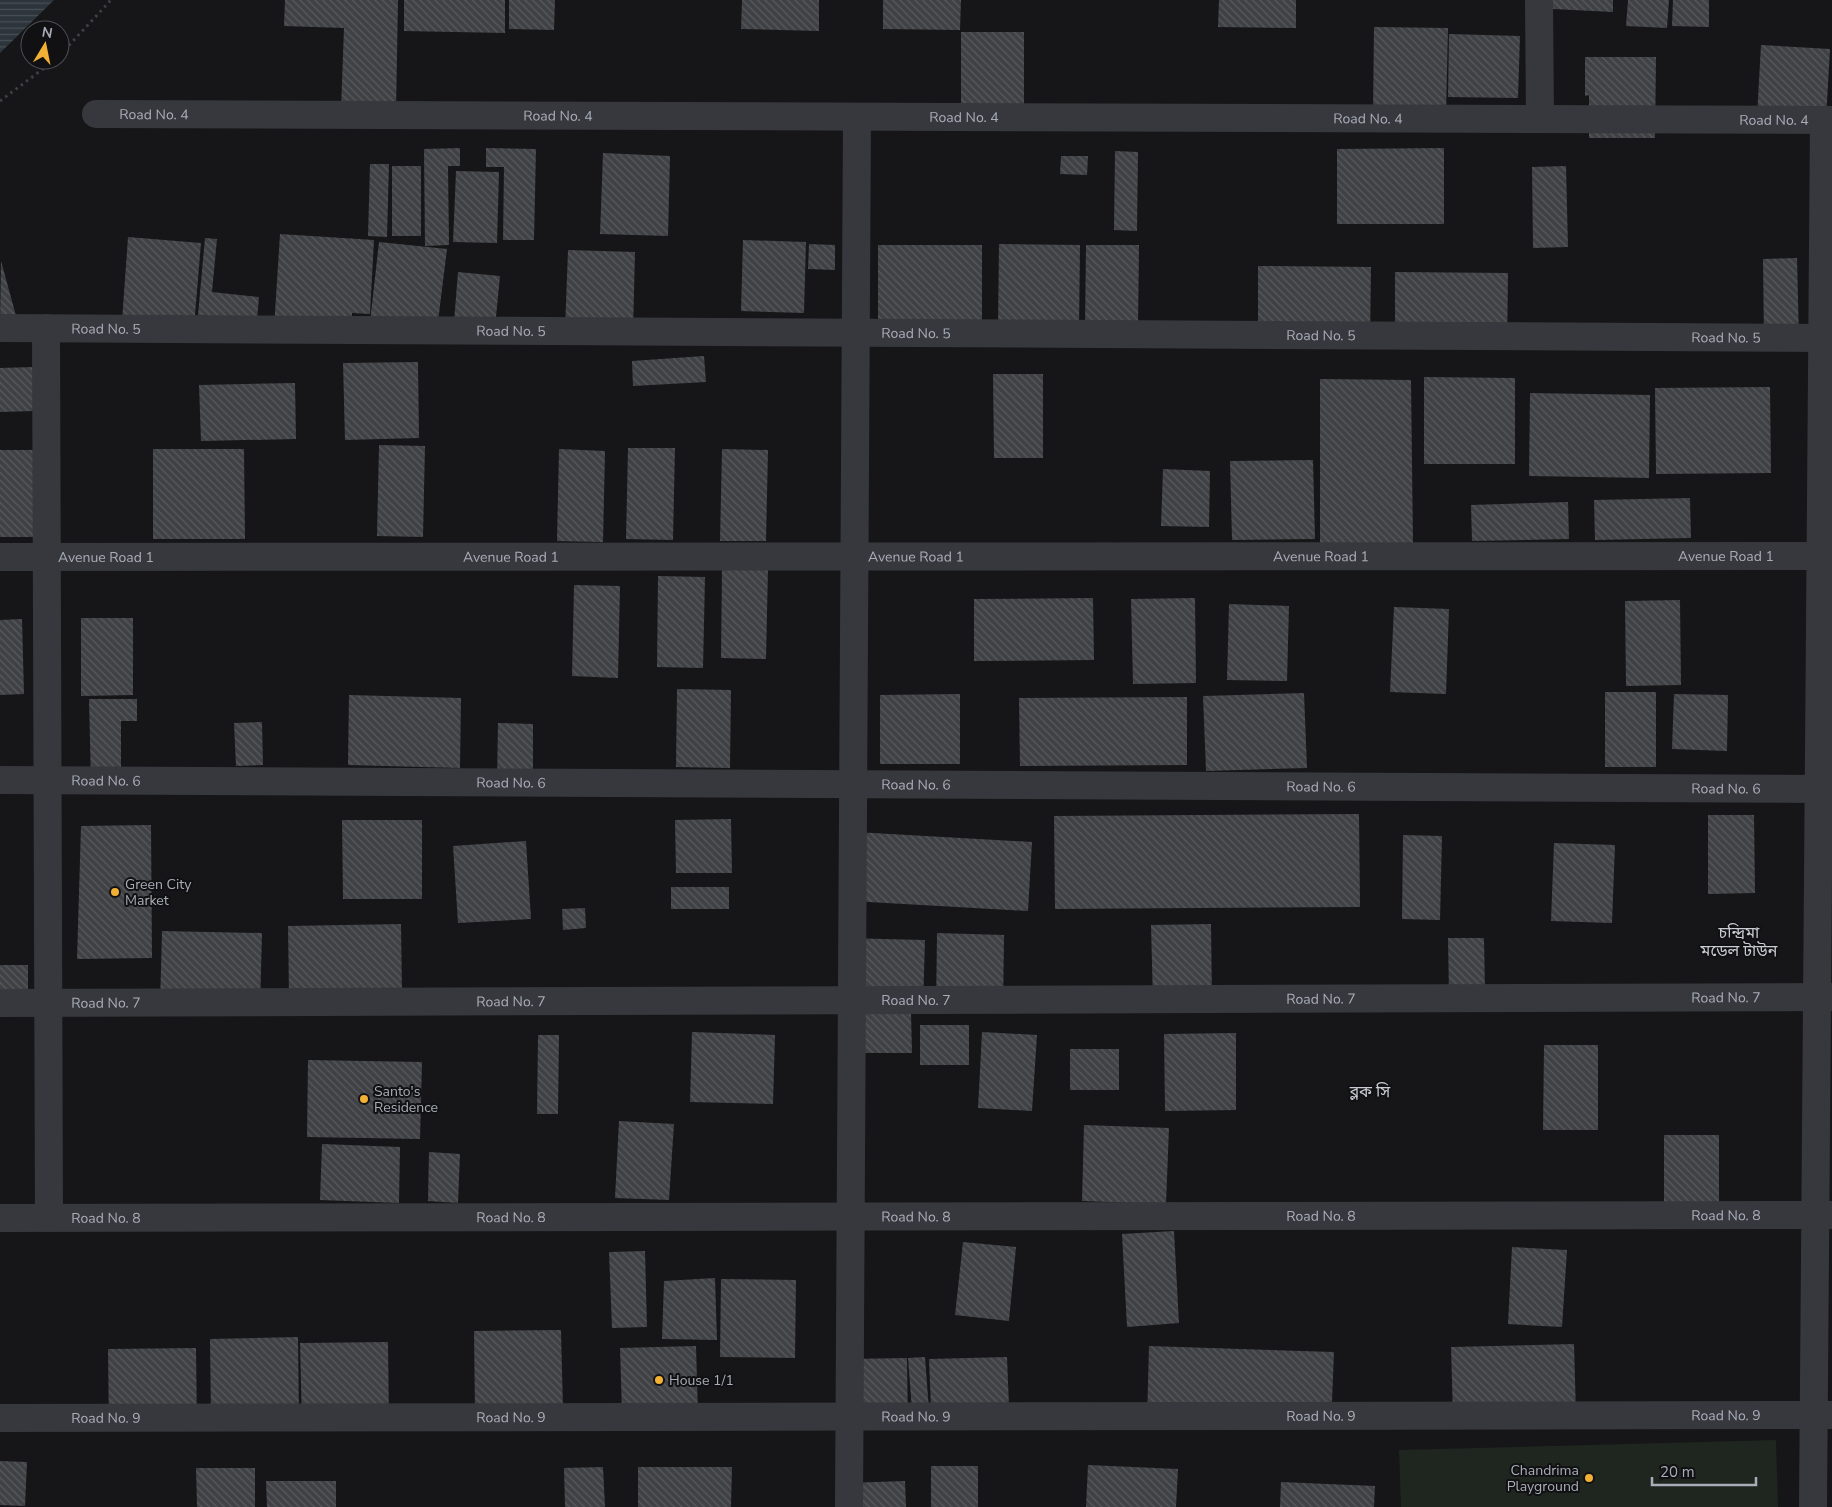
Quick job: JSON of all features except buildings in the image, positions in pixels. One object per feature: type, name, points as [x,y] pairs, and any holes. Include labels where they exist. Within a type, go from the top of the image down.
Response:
[{"type":"street","points":[[1538,0],[1540,119]]},
{"type":"street","name":"Road No. 4","points":[[96,114],[1828,120]]},
{"type":"street","points":[[849,1507],[857,117]]},
{"type":"street","points":[[1813,1507],[1823,1415],[1828,120]]},
{"type":"street","name":"Road No. 5","points":[[0,328],[1827,338]]},
{"type":"street","points":[[46,328],[49,1218]]},
{"type":"street","name":"Avenue Road 1","points":[[0,556],[1826,556]]},
{"type":"street","name":"Road No. 6","points":[[0,780],[1825,789]]},
{"type":"street","name":"Road No. 7","points":[[0,1003],[1825,997]]},
{"type":"street","name":"Road No. 8","points":[[0,1218],[1824,1215]]},
{"type":"street","name":"Road No. 9","points":[[0,1418],[1823,1415]]},
{"type":"path","points":[[70,44],[111,0]]},
{"type":"path","points":[[0,101],[42,70]]},
{"type":"shaded area","points":[[0,0],[54,0],[34,20],[20,20],[20,33],[0,53]]},
{"type":"shaded area","name":"Chandrima Playground","points":[[1776,1440],[1778,1507],[1401,1507],[1399,1450]]},
{"type":"place","name":"Green City Market","points":[[115,892]]},
{"type":"place","name":"Santo's Residence","points":[[364,1099]]},
{"type":"place","name":"House 1/1","points":[[659,1380]]},
{"type":"place","name":"Chandrima Playground","points":[[1589,1478]]},
{"type":"district","name":"চন্দ্রিমা মডেল টাউন","points":[[1739,941]]},
{"type":"district","name":"ব্লক সি","points":[[1370,1091]]}]
